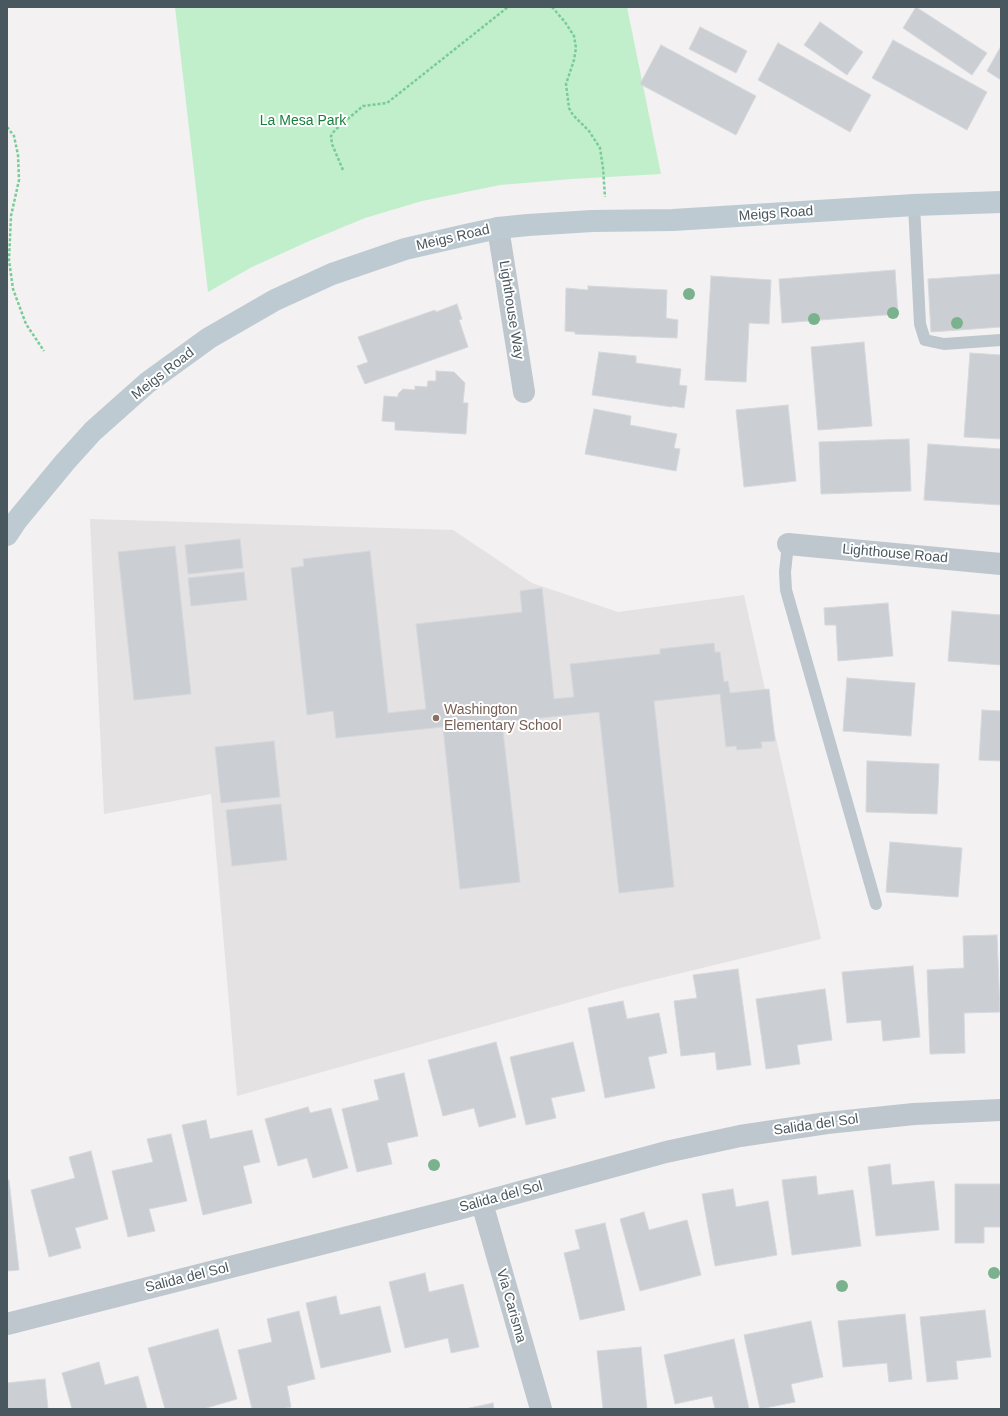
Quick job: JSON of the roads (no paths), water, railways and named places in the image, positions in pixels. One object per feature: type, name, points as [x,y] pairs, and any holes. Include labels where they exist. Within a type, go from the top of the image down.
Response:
[{"type":"main road","name":"Meigs Road","points":[[7,535],[17,520],[50,479],[93,431],[147,383],[209,338],[275,300],[332,274],[405,249],[498,228],[528,225],[606,221],[673,220],[914,205],[1001,202]]},
{"type":"street","name":"Lighthouse Way","points":[[498,228],[524,392]]},
{"type":"street","name":"Lighthouse Road","points":[[788,544],[1001,564]]},
{"type":"street","name":"Salida del Sol","points":[[7,1324],[482,1203],[666,1152],[740,1136],[827,1123],[914,1114],[1001,1110]]},
{"type":"street","name":"Via Carisma","points":[[482,1203],[541,1409]]},
{"type":"lane","points":[[914,205],[920,324],[925,340],[944,344],[1001,340]]},
{"type":"lane","points":[[788,544],[785,572],[786,590],[876,904]]},
{"type":"place","name":"Washington Elementary School","points":[[436,718]]},
{"type":"park label","name":"La Mesa Park","points":[[303,121]]}]
